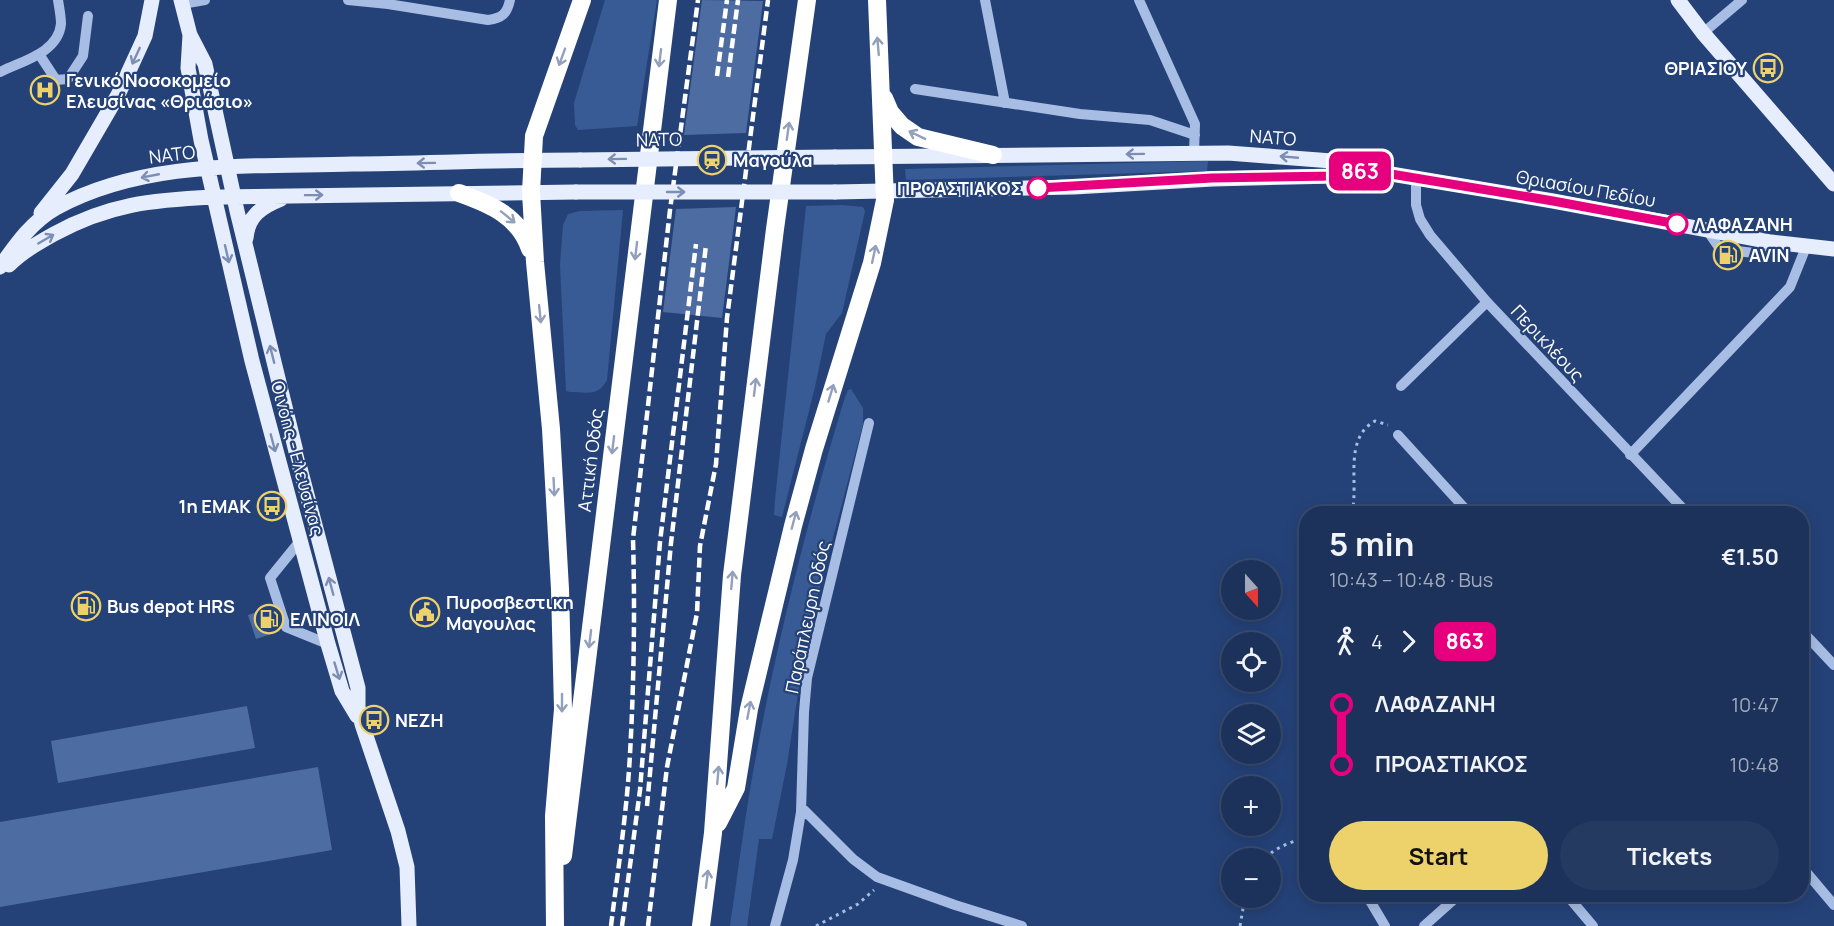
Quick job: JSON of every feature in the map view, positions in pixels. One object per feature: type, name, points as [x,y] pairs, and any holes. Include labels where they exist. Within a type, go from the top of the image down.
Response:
[{"type":"highway","points":[[555,926],[554,816],[562,709],[560,589],[551,429],[535,262],[531,192],[534,136],[582,0]]},
{"type":"highway","name":"Αττική Οδός","points":[[555,926],[668,0]]},
{"type":"highway","points":[[701,926],[713,833],[732,575],[775,229],[807,0]]},
{"type":"highway","points":[[713,833],[736,788],[749,710],[793,526],[814,449],[872,263],[886,192],[882,93],[876,32],[877,0]]},
{"type":"highway","points":[[882,93],[890,112],[902,126],[918,137],[993,155]]},
{"type":"highway","points":[[459,193],[482,201],[518,225],[528,240],[535,262]]},
{"type":"main road","points":[[23,235],[72,174],[118,95],[145,36],[152,0]]},
{"type":"main road","points":[[1678,0],[1703,33],[1834,184]]},
{"type":"main road","points":[[181,2],[190,34]]},
{"type":"main road","name":"Οινόης - Ελευσίνας","points":[[190,34],[205,64],[245,244],[301,472],[358,688],[358,707],[362,724],[407,867],[409,926]]},
{"type":"main road","name":"Οινόης - Ελευσίνας","points":[[190,34],[188,68],[213,197],[252,361],[342,691],[362,724]]},
{"type":"main road","name":"ΝΑΤΟ","points":[[0,267],[23,235],[53,210],[99,189],[169,172],[228,167],[533,160],[1194,153],[1265,155],[1345,162],[1367,170]]},
{"type":"main road","points":[[0,274],[16,257],[82,220],[105,211],[153,201],[213,197],[531,192],[886,192],[1074,187],[1212,178],[1336,176],[1367,170]]},
{"type":"main road","name":"Θριασίου Πεδίου","points":[[1367,170],[1553,201],[1771,242],[1834,249]]},
{"type":"main road","points":[[245,244],[253,216],[266,205],[287,196]]},
{"type":"street","points":[[0,72],[39,54],[56,42],[61,24],[58,0]]},
{"type":"street","points":[[181,2],[205,0]]},
{"type":"street","points":[[348,0],[488,20],[500,18],[507,12],[510,0]]},
{"type":"street","points":[[985,0],[1005,103]]},
{"type":"street","points":[[1139,0],[1195,124],[1194,153]]},
{"type":"street","points":[[1703,33],[1742,0]]},
{"type":"street","points":[[39,54],[56,80],[68,79],[83,56],[88,16]]},
{"type":"street","points":[[915,88],[1080,114],[1150,120],[1195,135]]},
{"type":"street","name":"Περικλέους","points":[[1416,179],[1416,205],[1420,219],[1430,235],[1487,302],[1680,506]]},
{"type":"street","points":[[1630,455],[1790,287],[1806,247]]},
{"type":"street","points":[[1401,386],[1487,302]]},
{"type":"street","name":"Παράπλευρη Οδός","points":[[775,926],[793,860],[802,808],[807,678],[869,423]]},
{"type":"street","points":[[1398,435],[1463,506]]},
{"type":"street","points":[[300,542],[270,578],[286,627],[328,644]]},
{"type":"street","points":[[1809,638],[1834,665]]},
{"type":"street","points":[[802,808],[853,859],[883,880],[1022,926]]},
{"type":"street","points":[[1809,875],[1834,905]]},
{"type":"street","points":[[1371,902],[1385,926]]},
{"type":"street","points":[[1424,926],[1451,902]]},
{"type":"street","points":[[1573,902],[1593,926]]},
{"type":"path","points":[[1352,506],[1354,455],[1358,436],[1375,420],[1387,423],[1398,435]]},
{"type":"path","points":[[1278,848],[1299,840]]},
{"type":"path","points":[[816,926],[858,904],[883,880]]},
{"type":"path","points":[[1240,926],[1243,908]]},
{"type":"shaded area","points":[[605,0],[657,0],[637,126],[578,130],[575,125],[574,103]]},
{"type":"shaded area","points":[[1208,161],[1207,171],[906,180],[905,169]]},
{"type":"shaded area","points":[[806,206],[863,207],[865,211],[842,313],[826,334],[782,517],[774,515],[775,500]]},
{"type":"shaded area","points":[[623,210],[607,380],[596,391],[587,393],[566,391],[560,265],[563,225],[568,214],[580,211]]},
{"type":"shaded area","points":[[851,389],[863,408],[863,424],[807,636],[787,764],[772,839],[759,839],[747,926],[730,926],[750,791],[776,658],[820,483],[845,397]]},
{"type":"building","points":[[702,0],[763,1],[746,133],[684,135]]},
{"type":"building","points":[[736,207],[722,318],[663,312],[676,209]]},
{"type":"building","points":[[272,607],[280,631],[256,639],[248,615]]},
{"type":"building","points":[[247,706],[255,748],[58,783],[51,741]]},
{"type":"building","points":[[318,767],[332,850],[0,907],[0,822]]},
{"type":"railway","points":[[611,926],[625,818],[630,754],[634,646],[633,539],[670,210],[698,0]]},
{"type":"railway","points":[[717,76],[727,0]]},
{"type":"railway","points":[[728,77],[738,0]]},
{"type":"railway","points":[[648,926],[667,767],[697,613],[700,546],[716,464],[727,318],[768,0]]},
{"type":"railway","points":[[622,926],[640,790],[660,542],[696,244]]},
{"type":"railway","points":[[647,806],[671,543],[706,245]]},
{"type":"bus line","name":"863","points":[[1038,188],[1212,178],[1336,176],[1367,170],[1677,224]]},
{"type":"place","name":"ΘΡΙΑΣΙΟΥ","points":[[1768,68]]},
{"type":"place","name":"Γενικό Νοσοκομείο Ελευσίνας «Θριάσιο»","points":[[45,90]]},
{"type":"place","name":"Μαγούλα","points":[[712,160]]},
{"type":"place","name":"ΠΡΟΑΣΤΙΑΚΟΣ","points":[[1038,188]]},
{"type":"place","name":"ΛΑΦΑΖΑΝΗ","points":[[1677,224]]},
{"type":"place","name":"AVIN","points":[[1728,255]]},
{"type":"place","name":"1η ΕΜΑΚ","points":[[272,506]]},
{"type":"place","name":"Bus depot HRS","points":[[86,606]]},
{"type":"place","name":"Πυροσβεστικη Μαγουλας","points":[[425,612]]},
{"type":"place","name":"ΕΛΙΝΟΙΛ","points":[[269,619]]},
{"type":"place","name":"ΝΕΖΗ","points":[[374,720]]}]
